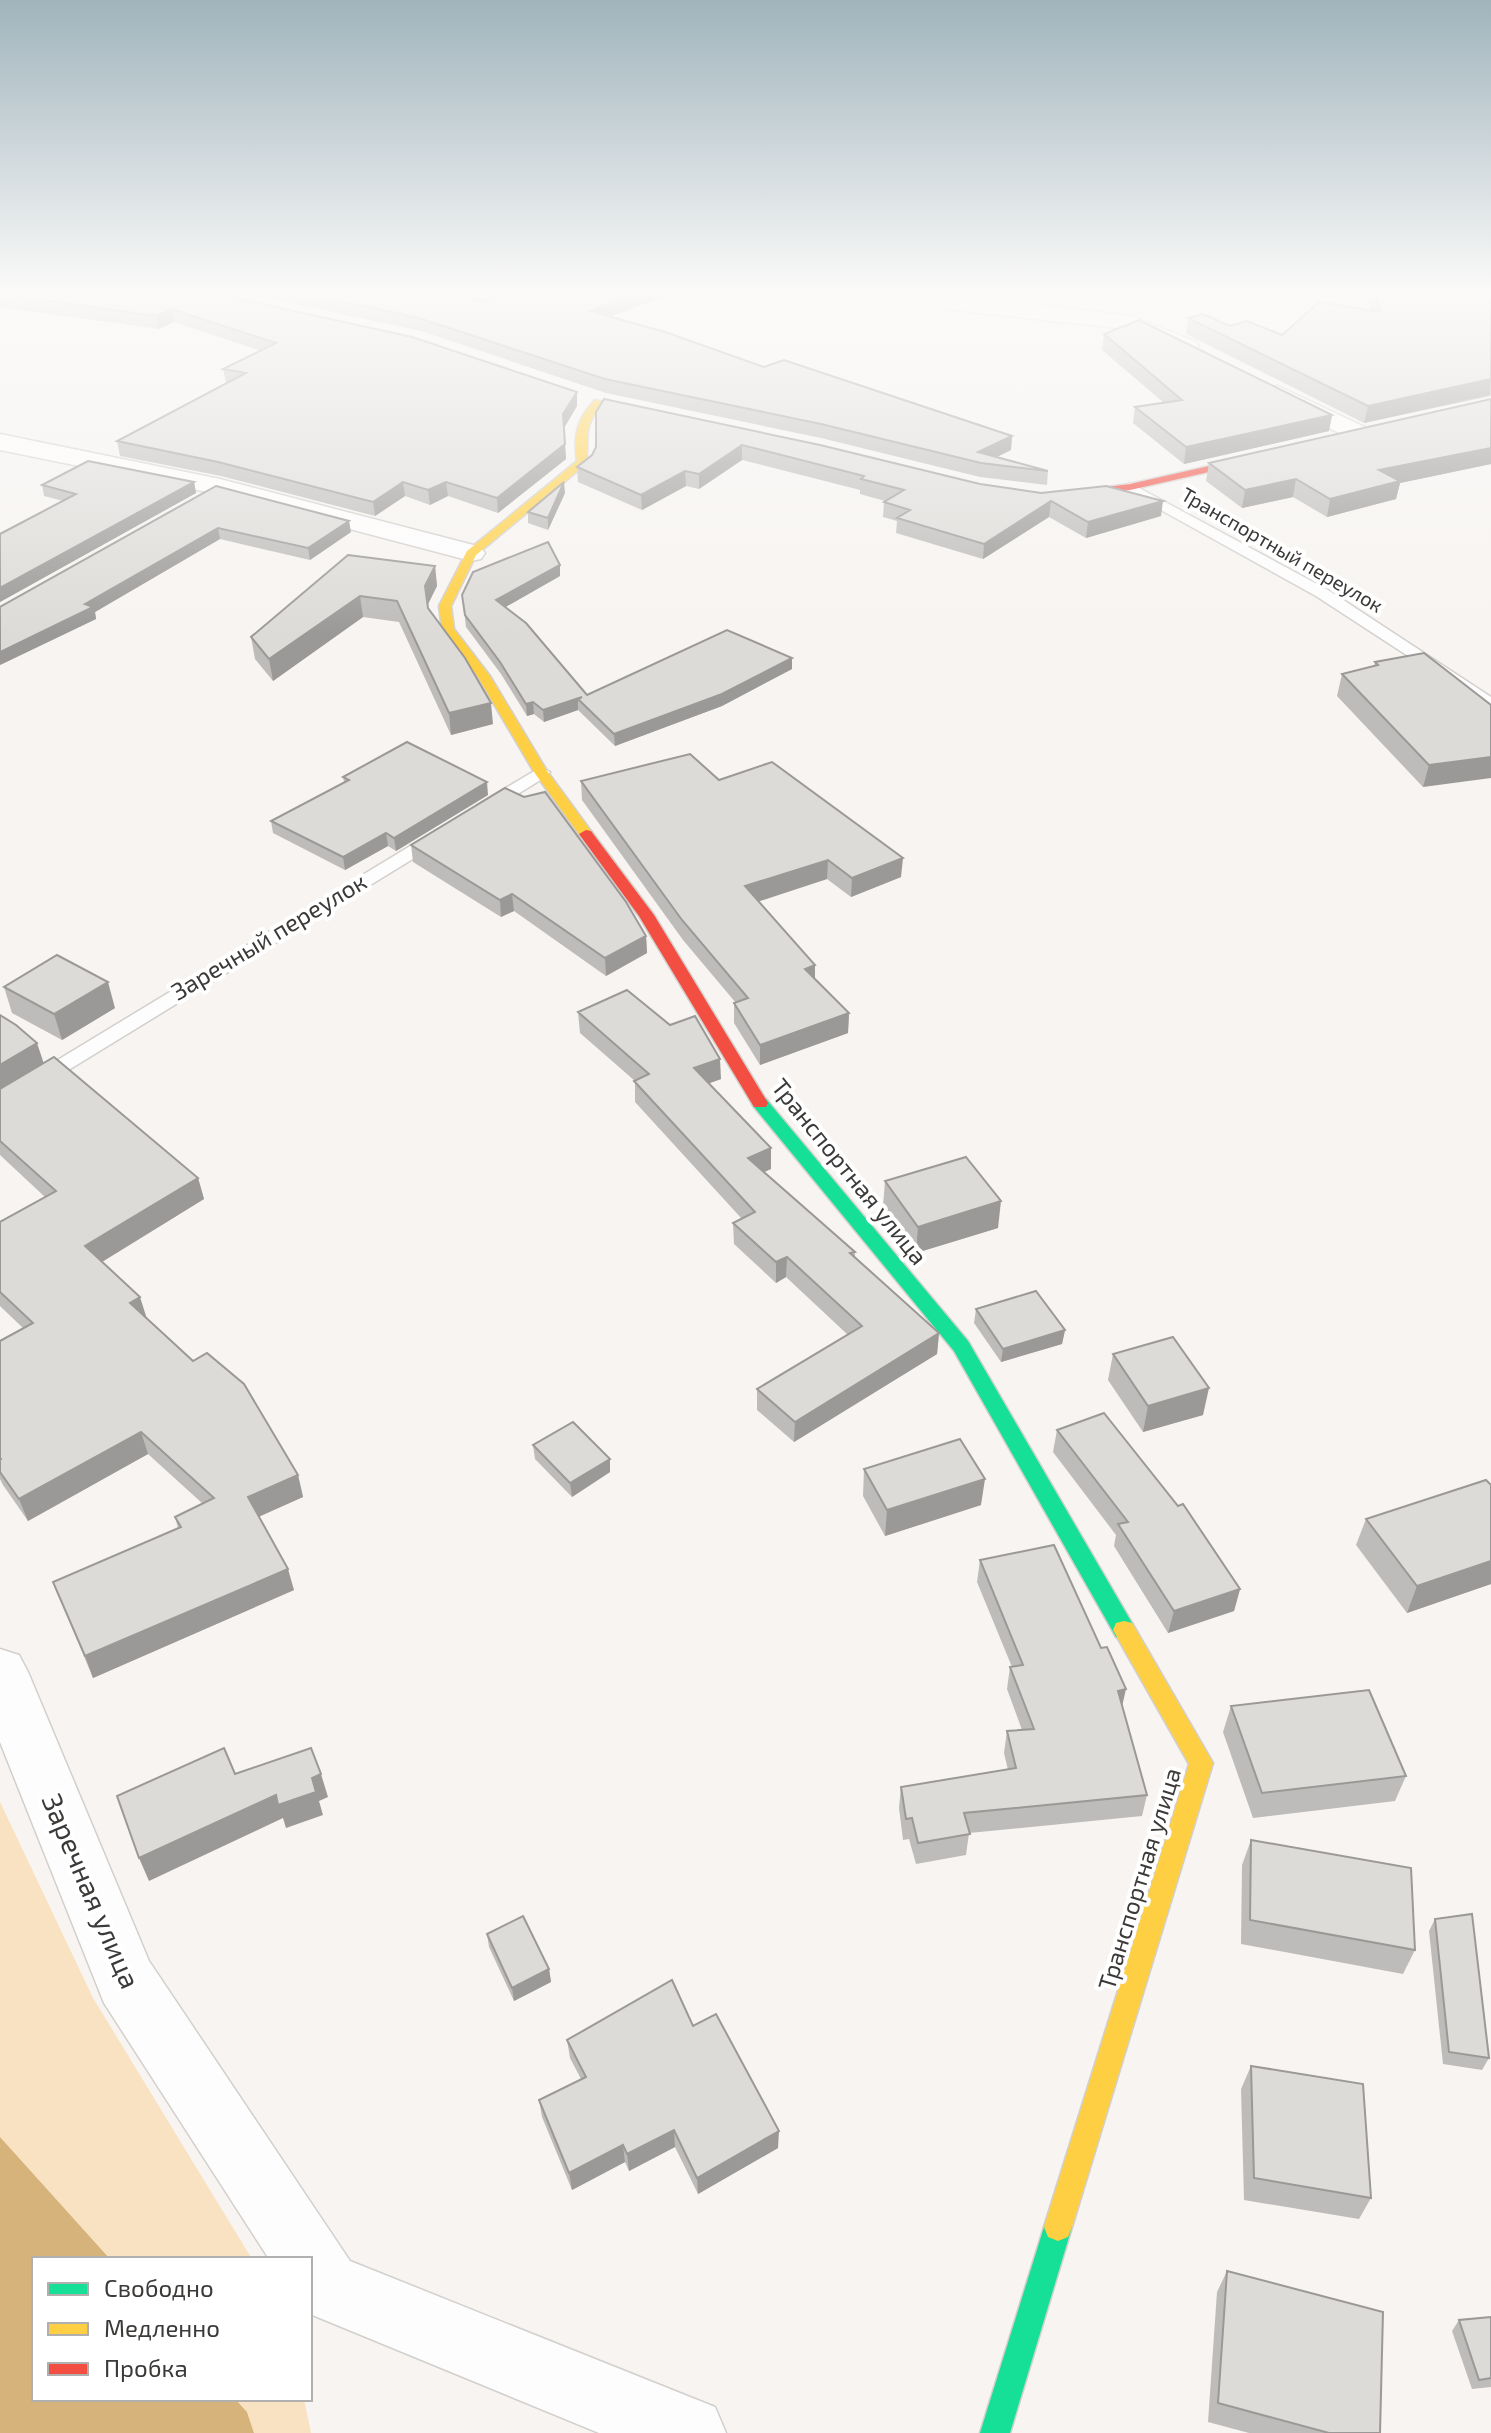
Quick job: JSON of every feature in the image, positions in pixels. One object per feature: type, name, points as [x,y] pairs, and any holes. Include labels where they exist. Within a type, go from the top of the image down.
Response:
[{"type":"street","name":"Транспортная улица","points":[[591,408],[584,413],[578,433],[582,462],[471,553],[445,606],[448,629],[484,676],[541,772],[646,915],[755,1097],[961,1346],[1201,1763],[995,2433]]},
{"type":"street","points":[[1313,408],[1370,433]]},
{"type":"street","points":[[1331,442],[1370,433]]},
{"type":"street","points":[[0,442],[220,487],[471,553]]},
{"type":"street","name":"Транспортный переулок","points":[[1039,497],[1130,487],[1285,452]]},
{"type":"street","name":"Заречная улица","points":[[0,1672],[126,1982],[307,2257]]},
{"type":"street","name":"Заречная улица","points":[[312,2265],[326,2286],[689,2433]]},
{"type":"lane","points":[[193,502],[220,487]]},
{"type":"lane","name":"Транспортный переулок","points":[[1130,487],[1322,593],[1491,705]]},
{"type":"lane","name":"Заречный переулок","points":[[0,1105],[187,987],[541,772]]},
{"type":"shaded area","points":[[0,1802],[93,1998],[251,2257],[108,2257],[0,2137]]},
{"type":"shaded area","points":[[0,2137],[108,2257],[32,2257],[32,2401],[237,2401],[247,2412],[254,2433],[0,2433]]},
{"type":"shaded area","points":[[237,2401],[304,2401],[311,2433],[254,2433],[247,2412]]},
{"type":"building","points":[[180,408],[567,408],[563,414],[565,444],[497,498],[446,482],[428,490],[403,482],[373,502],[218,462],[117,441]]},
{"type":"building","points":[[599,408],[644,408],[820,445],[980,484],[1041,493],[1106,486],[1163,501],[1088,522],[1051,501],[984,544],[897,518],[910,510],[884,502],[904,490],[861,479],[864,476],[742,445],[699,474],[685,471],[641,495],[577,467],[592,455],[596,447],[596,412]]},
{"type":"building","points":[[742,408],[927,408],[1012,436],[978,452],[1048,471],[981,463]]},
{"type":"building","points":[[1136,408],[1317,408],[1332,415],[1186,447]]},
{"type":"building","points":[[1453,408],[1491,408],[1491,448],[1379,470],[1400,481],[1330,499],[1296,479],[1245,490],[1209,463]]},
{"type":"building","points":[[88,461],[194,482],[0,588],[0,534],[76,494],[42,485]]},
{"type":"building","points":[[564,482],[548,518],[528,512]]},
{"type":"building","points":[[216,486],[349,521],[308,548],[218,528],[85,604],[93,607],[0,652],[0,607]]},
{"type":"building","points":[[548,542],[560,565],[496,600],[526,623],[587,695],[727,630],[792,658],[722,694],[614,734],[578,699],[582,697],[543,710],[533,702],[526,704],[465,615],[462,595],[473,572]]},
{"type":"building","points":[[348,555],[435,566],[425,586],[428,608],[465,658],[491,703],[449,713],[397,601],[360,596],[269,659],[251,637]]},
{"type":"building","points":[[1424,653],[1491,705],[1491,757],[1429,765],[1342,674],[1378,665],[1375,662]]},
{"type":"building","points":[[407,742],[487,782],[394,838],[386,833],[343,857],[271,821],[349,780],[343,777]]},
{"type":"building","points":[[690,754],[719,780],[772,762],[903,858],[852,878],[828,860],[745,886],[815,965],[805,969],[849,1013],[760,1045],[734,1003],[748,998],[682,920],[581,781]]},
{"type":"building","points":[[505,788],[524,797],[545,792],[626,902],[646,936],[605,958],[512,894],[500,900],[411,845]]},
{"type":"building","points":[[57,955],[108,982],[54,1014],[4,987]]},
{"type":"building","points":[[627,990],[670,1025],[695,1016],[720,1059],[694,1068],[771,1148],[748,1158],[855,1252],[850,1253],[939,1333],[795,1422],[757,1389],[862,1326],[787,1257],[776,1262],[733,1223],[755,1212],[634,1081],[649,1074],[578,1012]]},
{"type":"building","points":[[0,1015],[37,1043],[0,1065]]},
{"type":"building","points":[[54,1057],[198,1178],[85,1246],[140,1297],[130,1303],[193,1361],[207,1353],[244,1384],[298,1475],[248,1497],[288,1569],[85,1656],[53,1582],[181,1527],[175,1517],[214,1498],[141,1432],[19,1499],[0,1472],[0,1341],[33,1323],[0,1292],[0,1222],[56,1191],[0,1141],[0,1089]]},
{"type":"building","points":[[966,1157],[1001,1201],[918,1227],[885,1181]]},
{"type":"building","points":[[1036,1291],[1065,1330],[1003,1349],[976,1309]]},
{"type":"building","points":[[1173,1337],[1209,1388],[1148,1406],[1113,1354]]},
{"type":"building","points":[[1104,1413],[1178,1506],[1183,1504],[1240,1589],[1174,1611],[1118,1524],[1128,1522],[1057,1430]]},
{"type":"building","points":[[573,1422],[610,1459],[570,1483],[533,1445]]},
{"type":"building","points":[[960,1439],[985,1479],[887,1510],[864,1469]]},
{"type":"building","points":[[1486,1480],[1491,1485],[1491,1561],[1417,1586],[1366,1519]]},
{"type":"building","points":[[1054,1545],[1101,1648],[1107,1647],[1126,1689],[1118,1691],[1147,1795],[964,1813],[970,1834],[918,1843],[912,1818],[906,1819],[901,1787],[1016,1768],[1007,1731],[1034,1729],[1010,1667],[1023,1665],[980,1560]]},
{"type":"building","points":[[1369,1690],[1406,1776],[1262,1793],[1231,1706]]},
{"type":"building","points":[[224,1748],[235,1774],[311,1748],[321,1774],[312,1778],[316,1792],[278,1805],[276,1795],[139,1858],[117,1796]]},
{"type":"building","points":[[1251,1840],[1411,1868],[1415,1950],[1250,1920]]},
{"type":"building","points":[[1472,1914],[1489,2058],[1449,2052],[1435,1919]]},
{"type":"building","points":[[523,1916],[549,1969],[512,1988],[487,1934]]},
{"type":"building","points":[[672,1980],[693,2026],[716,2014],[779,2131],[697,2178],[674,2130],[627,2154],[623,2145],[569,2173],[539,2100],[586,2077],[567,2040]]},
{"type":"building","points":[[1251,2066],[1363,2084],[1371,2198],[1254,2178]]},
{"type":"building","points":[[1227,2271],[1383,2312],[1380,2433],[1329,2433],[1218,2403]]},
{"type":"building","points":[[1491,2317],[1491,2378],[1479,2380],[1459,2320]]},
{"type":"traffic: fast","points":[[760,1103],[961,1346],[1124,1630]]},
{"type":"traffic: fast","points":[[995,2433],[1058,2227]]},
{"type":"traffic: slow","points":[[586,834],[541,772],[484,676],[448,629],[445,606],[471,553],[582,462],[581,429],[593,408]]},
{"type":"traffic: slow","points":[[1058,2227],[1201,1763],[1124,1630]]},
{"type":"traffic: jam","points":[[1059,496],[1130,487],[1266,456]]},
{"type":"traffic: jam","points":[[586,834],[646,915],[760,1103]]}]
